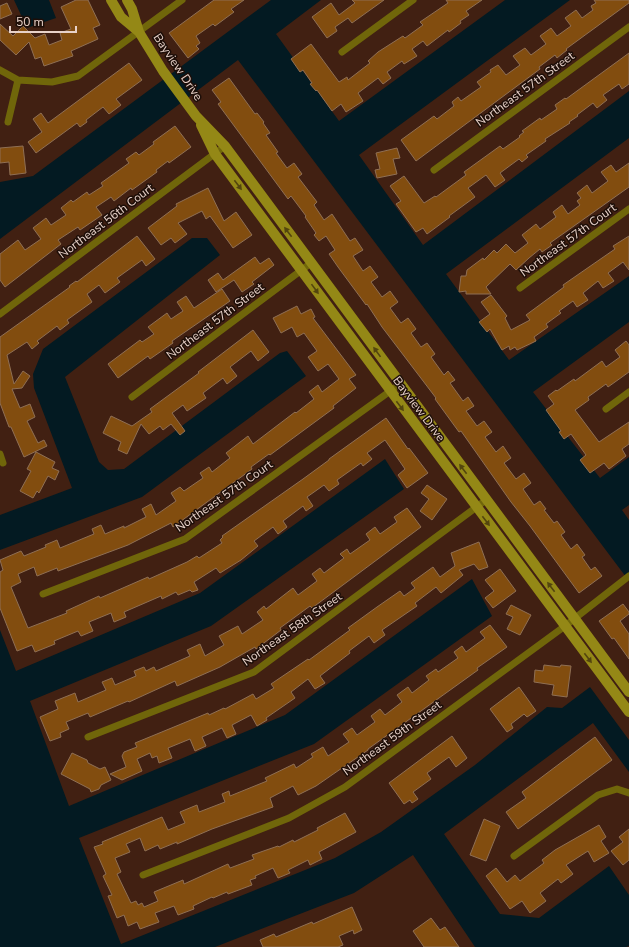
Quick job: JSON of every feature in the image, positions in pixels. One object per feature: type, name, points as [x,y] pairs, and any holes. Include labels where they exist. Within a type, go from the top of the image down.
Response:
[{"type":"street","name":"Bayview Drive","points":[[111,0],[120,17],[139,32]]},
{"type":"street","name":"Bayview Drive","points":[[127,0],[132,9],[139,32],[163,71],[196,116],[225,146],[358,328],[629,692]]},
{"type":"street","points":[[0,70],[18,80],[52,82],[78,76],[182,0]]},
{"type":"street","points":[[342,52],[413,0]]},
{"type":"street","name":"Northeast 57th Street","points":[[434,170],[629,27]]},
{"type":"street","points":[[8,122],[18,80]]},
{"type":"street","name":"Bayview Drive","points":[[196,116],[215,154],[476,508],[629,712]]},
{"type":"street","name":"Northeast 56th Court","points":[[0,314],[225,146]]},
{"type":"street","points":[[257,210],[267,203]]},
{"type":"street","name":"Northeast 57th Court","points":[[520,288],[629,210]]},
{"type":"street","name":"Northeast 57th Street","points":[[132,397],[311,263]]},
{"type":"street","points":[[348,335],[358,328]]},
{"type":"street","name":"Northeast 57th Court","points":[[43,594],[186,539],[400,384]]},
{"type":"street","points":[[606,409],[629,392]]},
{"type":"street","points":[[438,456],[448,449]]},
{"type":"street","points":[[0,454],[3,463]]},
{"type":"street","name":"Northeast 58th Street","points":[[88,737],[254,672],[486,500]]},
{"type":"street","points":[[523,570],[533,562]]},
{"type":"street","name":"Northeast 59th Street","points":[[143,875],[290,818],[345,787],[575,619],[629,576]]},
{"type":"street","points":[[606,681],[616,674]]},
{"type":"street","points":[[514,856],[598,795],[617,790],[629,793]]},
{"type":"water","points":[[14,0],[49,0],[56,18],[27,28]]},
{"type":"water","points":[[271,0],[321,0],[276,34],[339,121],[505,0],[570,0],[359,155],[423,245],[629,91],[629,138],[446,274],[509,360],[629,276],[629,322],[533,392],[600,478],[629,457],[629,505],[622,510],[629,520],[629,581],[238,60],[0,239],[0,182],[33,176]]},
{"type":"water","points":[[192,238],[207,238],[220,255],[65,377],[99,462],[108,470],[124,469],[280,353],[287,351],[306,376],[142,497],[0,550],[0,515],[72,488],[34,388],[33,374],[43,349]]},
{"type":"water","points":[[385,459],[404,489],[211,626],[30,701],[69,806],[285,715],[472,579],[492,616],[314,744],[79,838],[121,944],[335,858],[381,832],[475,765],[547,707],[562,708],[590,687],[629,740],[629,772],[593,723],[444,834],[500,914],[539,918],[609,866],[629,895],[629,946],[475,947],[413,855],[354,893],[215,947],[0,947],[0,630],[16,671],[200,593]]},
{"type":"building","points":[[76,0],[88,0],[100,25],[93,28],[98,39],[71,51],[73,56],[44,66],[41,57],[35,59],[29,42],[16,55],[0,40],[0,24],[13,36],[23,26],[35,38],[45,34],[49,45],[62,40],[60,33],[71,29],[61,7]]},
{"type":"building","points":[[214,0],[244,0],[231,9],[234,12],[215,26],[213,24],[196,36],[200,43],[196,46],[199,49],[188,58],[169,33]]},
{"type":"building","points":[[352,0],[384,0],[352,23],[348,18],[335,27],[337,31],[327,38],[312,17],[331,3],[339,15],[355,3]]},
{"type":"building","points":[[446,0],[482,0],[466,11],[469,15],[460,21],[461,23],[449,32],[448,30],[427,46],[423,41],[412,49],[417,56],[404,64],[402,61],[387,72],[391,78],[383,84],[378,78],[358,93],[363,101],[346,112],[341,104],[332,111],[317,90],[316,91],[310,84],[312,83],[303,70],[300,72],[291,59],[311,44],[339,82],[347,77],[348,80],[370,63],[368,61],[378,52],[403,36],[405,38],[423,25],[420,22],[448,3]]},
{"type":"building","points":[[594,0],[629,0],[629,3],[566,49],[567,50],[557,58],[555,55],[539,67],[540,69],[416,161],[401,140],[434,116],[437,119],[454,106],[452,102],[458,97],[461,101],[481,87],[477,82],[491,72],[490,70],[498,65],[506,75],[520,65],[513,56],[525,48],[531,55],[546,44],[540,36],[551,28],[557,36],[571,26],[565,18],[576,10],[582,18],[593,10],[591,6],[596,3]]},
{"type":"building","points":[[7,3],[12,14],[0,19],[0,6]]},
{"type":"building","points":[[629,53],[629,84],[622,89],[619,84],[603,95],[607,100],[597,108],[593,103],[577,115],[578,116],[569,122],[570,123],[545,139],[546,141],[526,155],[528,157],[522,162],[519,159],[500,173],[505,180],[495,187],[486,175],[468,188],[475,197],[427,234],[423,228],[416,232],[396,204],[401,201],[390,186],[404,176],[424,203],[435,196],[436,197],[466,175],[464,172],[500,146],[503,149],[520,137],[519,136],[524,132],[522,131],[540,118],[541,120],[557,109],[555,105],[565,98],[566,99]]},
{"type":"building","points":[[129,63],[142,80],[116,99],[121,105],[109,114],[103,107],[86,120],[87,122],[80,127],[77,123],[36,153],[28,142],[42,132],[33,119],[41,113],[48,123]]},
{"type":"building","points":[[229,78],[255,114],[257,113],[264,122],[263,123],[270,133],[266,135],[278,152],[276,153],[287,168],[294,163],[302,174],[298,177],[317,202],[314,205],[324,220],[332,214],[350,241],[355,238],[363,250],[353,256],[363,271],[370,266],[378,277],[371,282],[382,297],[390,291],[398,302],[390,308],[401,323],[408,318],[416,329],[411,333],[421,347],[427,343],[435,354],[431,357],[444,375],[448,371],[455,380],[450,383],[463,401],[468,397],[474,406],[466,411],[477,426],[484,421],[492,432],[485,437],[496,452],[503,446],[511,458],[504,463],[516,479],[524,473],[531,483],[523,489],[534,505],[540,501],[546,509],[544,510],[554,523],[557,521],[565,532],[561,535],[571,549],[577,544],[585,555],[582,557],[591,570],[595,567],[602,576],[579,593],[511,502],[461,431],[459,432],[435,399],[436,398],[338,267],[329,254],[335,250],[326,236],[319,241],[314,235],[316,233],[305,217],[306,216],[291,196],[288,199],[218,104],[221,102],[212,90]]},
{"type":"building","points":[[175,126],[191,147],[169,163],[168,161],[156,170],[157,172],[132,190],[131,188],[114,201],[111,197],[96,207],[102,215],[80,230],[78,227],[58,240],[61,244],[5,287],[0,280],[0,254],[18,240],[25,250],[41,239],[33,228],[46,218],[51,225],[66,215],[61,208],[71,200],[73,202],[87,192],[89,195],[103,186],[101,183],[129,163],[126,159],[136,152],[139,155],[154,144],[153,142]]},
{"type":"building","points":[[23,146],[26,173],[10,175],[9,162],[0,163],[0,148]]},
{"type":"building","points":[[397,148],[400,158],[393,159],[397,174],[377,178],[375,170],[380,169],[376,153]]},
{"type":"building","points":[[629,163],[629,187],[550,243],[552,245],[542,252],[540,249],[516,270],[510,264],[486,287],[491,294],[466,294],[466,291],[459,292],[461,276],[466,276],[467,270],[483,258],[484,260],[494,250],[497,253],[506,244],[515,253],[528,243],[522,235],[536,224],[540,229],[556,217],[553,212],[562,205],[568,214],[580,205],[577,201],[581,198],[577,193],[587,185],[592,193],[608,181],[601,172],[611,165],[616,172]]},
{"type":"building","points":[[208,188],[224,221],[236,212],[252,235],[233,248],[210,216],[206,219],[202,211],[178,223],[187,234],[175,243],[171,238],[161,245],[148,228],[177,206],[176,204]]},
{"type":"building","points":[[137,236],[155,259],[146,266],[142,260],[117,278],[120,282],[105,293],[99,285],[87,294],[92,302],[67,320],[69,323],[60,330],[57,326],[37,341],[39,343],[32,349],[27,342],[7,355],[14,384],[23,371],[30,376],[22,388],[12,389],[20,408],[30,404],[35,417],[27,421],[38,443],[44,440],[47,446],[24,457],[11,427],[9,427],[0,403],[0,337],[70,287],[69,286],[76,281],[77,282]]},
{"type":"building","points":[[629,236],[629,270],[623,262],[608,273],[614,281],[603,288],[598,281],[583,293],[588,300],[577,307],[573,301],[559,311],[561,313],[546,324],[548,327],[534,337],[536,341],[517,350],[515,347],[510,350],[509,346],[502,350],[490,329],[487,332],[479,322],[490,314],[481,302],[491,295],[507,316],[505,318],[511,330],[530,320],[526,315],[564,287],[563,285],[615,249],[613,246]]},
{"type":"building","points":[[255,257],[260,264],[269,258],[274,265],[252,282],[254,284],[242,292],[234,280],[216,292],[208,280],[218,273],[223,280]]},
{"type":"building","points":[[222,289],[230,301],[172,341],[173,343],[150,359],[148,356],[118,378],[108,364],[140,340],[142,342],[154,334],[148,327],[167,313],[171,319],[183,311],[177,302],[186,296],[194,308]]},
{"type":"building","points":[[297,306],[301,314],[311,309],[315,317],[313,318],[356,375],[349,379],[356,388],[333,406],[334,408],[270,455],[269,454],[251,467],[252,469],[173,527],[171,523],[128,545],[58,571],[57,568],[37,576],[34,567],[18,574],[21,582],[11,587],[28,628],[67,613],[66,611],[99,596],[100,598],[148,577],[149,579],[197,556],[199,558],[222,543],[220,540],[223,537],[222,536],[386,418],[408,449],[409,448],[428,473],[407,488],[398,475],[405,469],[385,440],[367,453],[372,459],[363,466],[361,463],[337,480],[339,484],[329,491],[324,485],[307,497],[313,506],[306,511],[303,506],[283,521],[287,527],[278,534],[273,527],[254,541],[258,546],[241,560],[220,573],[216,568],[194,582],[198,590],[192,592],[190,590],[178,595],[176,592],[162,599],[161,596],[124,612],[126,617],[114,622],[111,613],[89,622],[93,631],[81,636],[78,631],[54,641],[55,644],[35,652],[32,645],[17,651],[0,608],[0,572],[3,570],[0,560],[21,551],[24,556],[46,547],[45,545],[57,540],[60,548],[94,534],[92,529],[101,525],[105,534],[124,526],[124,528],[146,517],[142,509],[151,504],[156,515],[176,501],[171,493],[180,487],[184,491],[203,478],[200,473],[209,467],[212,472],[230,458],[226,453],[248,436],[253,444],[295,412],[296,413],[314,399],[309,392],[318,385],[322,392],[339,379],[328,364],[318,371],[308,357],[317,351],[304,333],[297,337],[292,327],[281,333],[273,318]]},
{"type":"building","points":[[253,330],[269,352],[258,361],[251,351],[230,367],[237,376],[227,384],[223,378],[203,393],[206,398],[187,411],[183,405],[172,413],[185,431],[180,435],[171,424],[163,430],[160,426],[149,434],[141,424],[127,454],[118,450],[121,442],[103,433],[111,416],[132,426],[152,412],[150,409],[199,373],[198,372]]},
{"type":"building","points":[[626,341],[629,345],[629,372],[608,387],[606,384],[588,397],[589,400],[575,410],[599,442],[629,422],[629,444],[622,449],[626,456],[609,469],[604,463],[590,473],[580,460],[586,455],[571,434],[564,439],[559,432],[561,431],[546,410],[554,404],[548,396],[574,379],[575,381],[602,361],[606,367],[620,357],[615,350]]},
{"type":"building","points":[[36,452],[55,462],[52,468],[59,471],[55,480],[48,476],[39,493],[37,491],[33,498],[20,491],[31,471],[27,469]]},
{"type":"building","points":[[427,485],[447,499],[432,520],[420,511],[429,499],[421,493]]},
{"type":"building","points":[[407,508],[421,527],[312,608],[310,606],[280,628],[281,630],[256,649],[255,647],[220,667],[177,686],[175,681],[129,702],[128,701],[90,717],[88,713],[66,722],[69,729],[60,733],[61,737],[50,741],[40,717],[58,709],[55,701],[75,693],[78,702],[106,690],[102,682],[112,678],[115,685],[136,676],[134,671],[144,667],[146,671],[154,667],[156,671],[190,656],[187,650],[200,644],[205,656],[224,645],[219,636],[238,626],[242,634],[263,620],[257,612],[264,606],[266,609],[293,588],[298,595],[317,581],[312,574],[320,568],[324,573],[344,558],[340,554],[347,549],[350,554],[370,540],[366,534],[375,527],[380,534],[397,522],[394,517]]},
{"type":"building","points":[[479,542],[488,567],[479,570],[474,564],[459,570],[463,575],[441,593],[436,587],[415,603],[417,606],[382,630],[385,635],[374,643],[369,636],[349,651],[350,653],[320,676],[325,683],[315,689],[308,679],[291,692],[295,698],[266,718],[267,720],[257,726],[251,715],[232,725],[236,734],[227,738],[222,728],[202,737],[206,746],[195,751],[190,739],[168,748],[172,758],[159,763],[157,756],[152,758],[150,753],[137,759],[142,771],[122,780],[110,774],[126,767],[122,756],[124,752],[137,747],[135,743],[208,713],[209,715],[224,708],[225,709],[253,694],[256,699],[274,688],[271,684],[308,659],[309,660],[350,630],[348,628],[377,607],[400,591],[404,596],[415,588],[411,583],[433,567],[440,577],[455,566],[451,553]]},
{"type":"building","points":[[500,569],[516,591],[493,608],[485,598],[494,591],[485,580]]},
{"type":"building","points":[[623,604],[629,612],[629,614],[620,621],[629,634],[629,659],[614,638],[612,639],[599,621]]},
{"type":"building","points":[[511,605],[531,615],[520,635],[507,629],[513,617],[506,614]]},
{"type":"building","points":[[490,625],[507,647],[477,668],[478,670],[316,786],[298,795],[293,786],[270,798],[273,807],[212,829],[177,844],[177,842],[160,849],[158,845],[145,851],[140,838],[126,844],[130,852],[115,858],[121,872],[117,874],[131,903],[136,901],[138,905],[142,903],[144,907],[158,901],[154,892],[183,880],[184,884],[228,864],[230,868],[254,859],[252,855],[278,846],[279,847],[293,840],[294,842],[318,830],[317,828],[345,813],[356,832],[319,852],[322,859],[310,865],[308,860],[288,870],[290,873],[278,878],[273,868],[255,876],[256,878],[250,880],[252,885],[228,894],[227,892],[213,898],[212,897],[193,906],[194,909],[178,915],[174,906],[155,913],[159,922],[140,929],[137,922],[128,926],[124,915],[117,918],[108,896],[112,895],[103,876],[106,874],[94,847],[103,844],[102,842],[162,817],[168,830],[185,823],[180,812],[197,805],[199,812],[225,802],[222,794],[229,791],[230,796],[267,781],[265,778],[294,764],[296,768],[313,757],[311,754],[323,747],[328,756],[349,742],[343,734],[352,728],[357,735],[375,722],[371,716],[380,709],[385,715],[402,702],[397,695],[408,687],[412,693],[429,680],[426,676],[436,669],[438,672],[458,658],[454,652],[462,646],[466,652],[485,638],[480,632]]},
{"type":"building","points":[[544,665],[560,667],[561,665],[571,666],[567,697],[552,695],[554,685],[534,682],[535,670],[543,671]]},
{"type":"building","points":[[519,687],[536,711],[527,717],[524,714],[511,724],[513,728],[507,732],[490,709]]},
{"type":"building","points":[[452,736],[467,758],[456,767],[449,757],[427,773],[431,779],[413,792],[418,799],[412,803],[410,800],[404,804],[389,783]]},
{"type":"building","points":[[595,737],[612,760],[518,829],[506,812],[526,798],[522,792]]},
{"type":"building","points":[[72,753],[87,760],[88,763],[100,769],[105,767],[111,780],[101,785],[99,789],[91,792],[90,789],[61,774]]},
{"type":"building","points":[[484,819],[500,826],[486,861],[470,855]]},
{"type":"building","points":[[599,825],[606,837],[601,841],[609,853],[594,862],[588,851],[566,865],[573,874],[561,883],[558,879],[540,893],[546,901],[530,913],[522,901],[510,909],[486,876],[496,868],[507,882],[515,875],[520,881],[544,863],[542,860],[555,850]]},
{"type":"building","points":[[629,829],[629,860],[623,865],[611,851],[623,842],[619,837]]},
{"type":"building","points":[[352,907],[362,930],[354,934],[353,930],[339,936],[343,945],[338,947],[263,947],[260,940],[274,934],[276,937],[312,922],[313,924]]},
{"type":"building","points":[[431,918],[440,930],[445,927],[459,947],[424,947],[413,931]]}]
